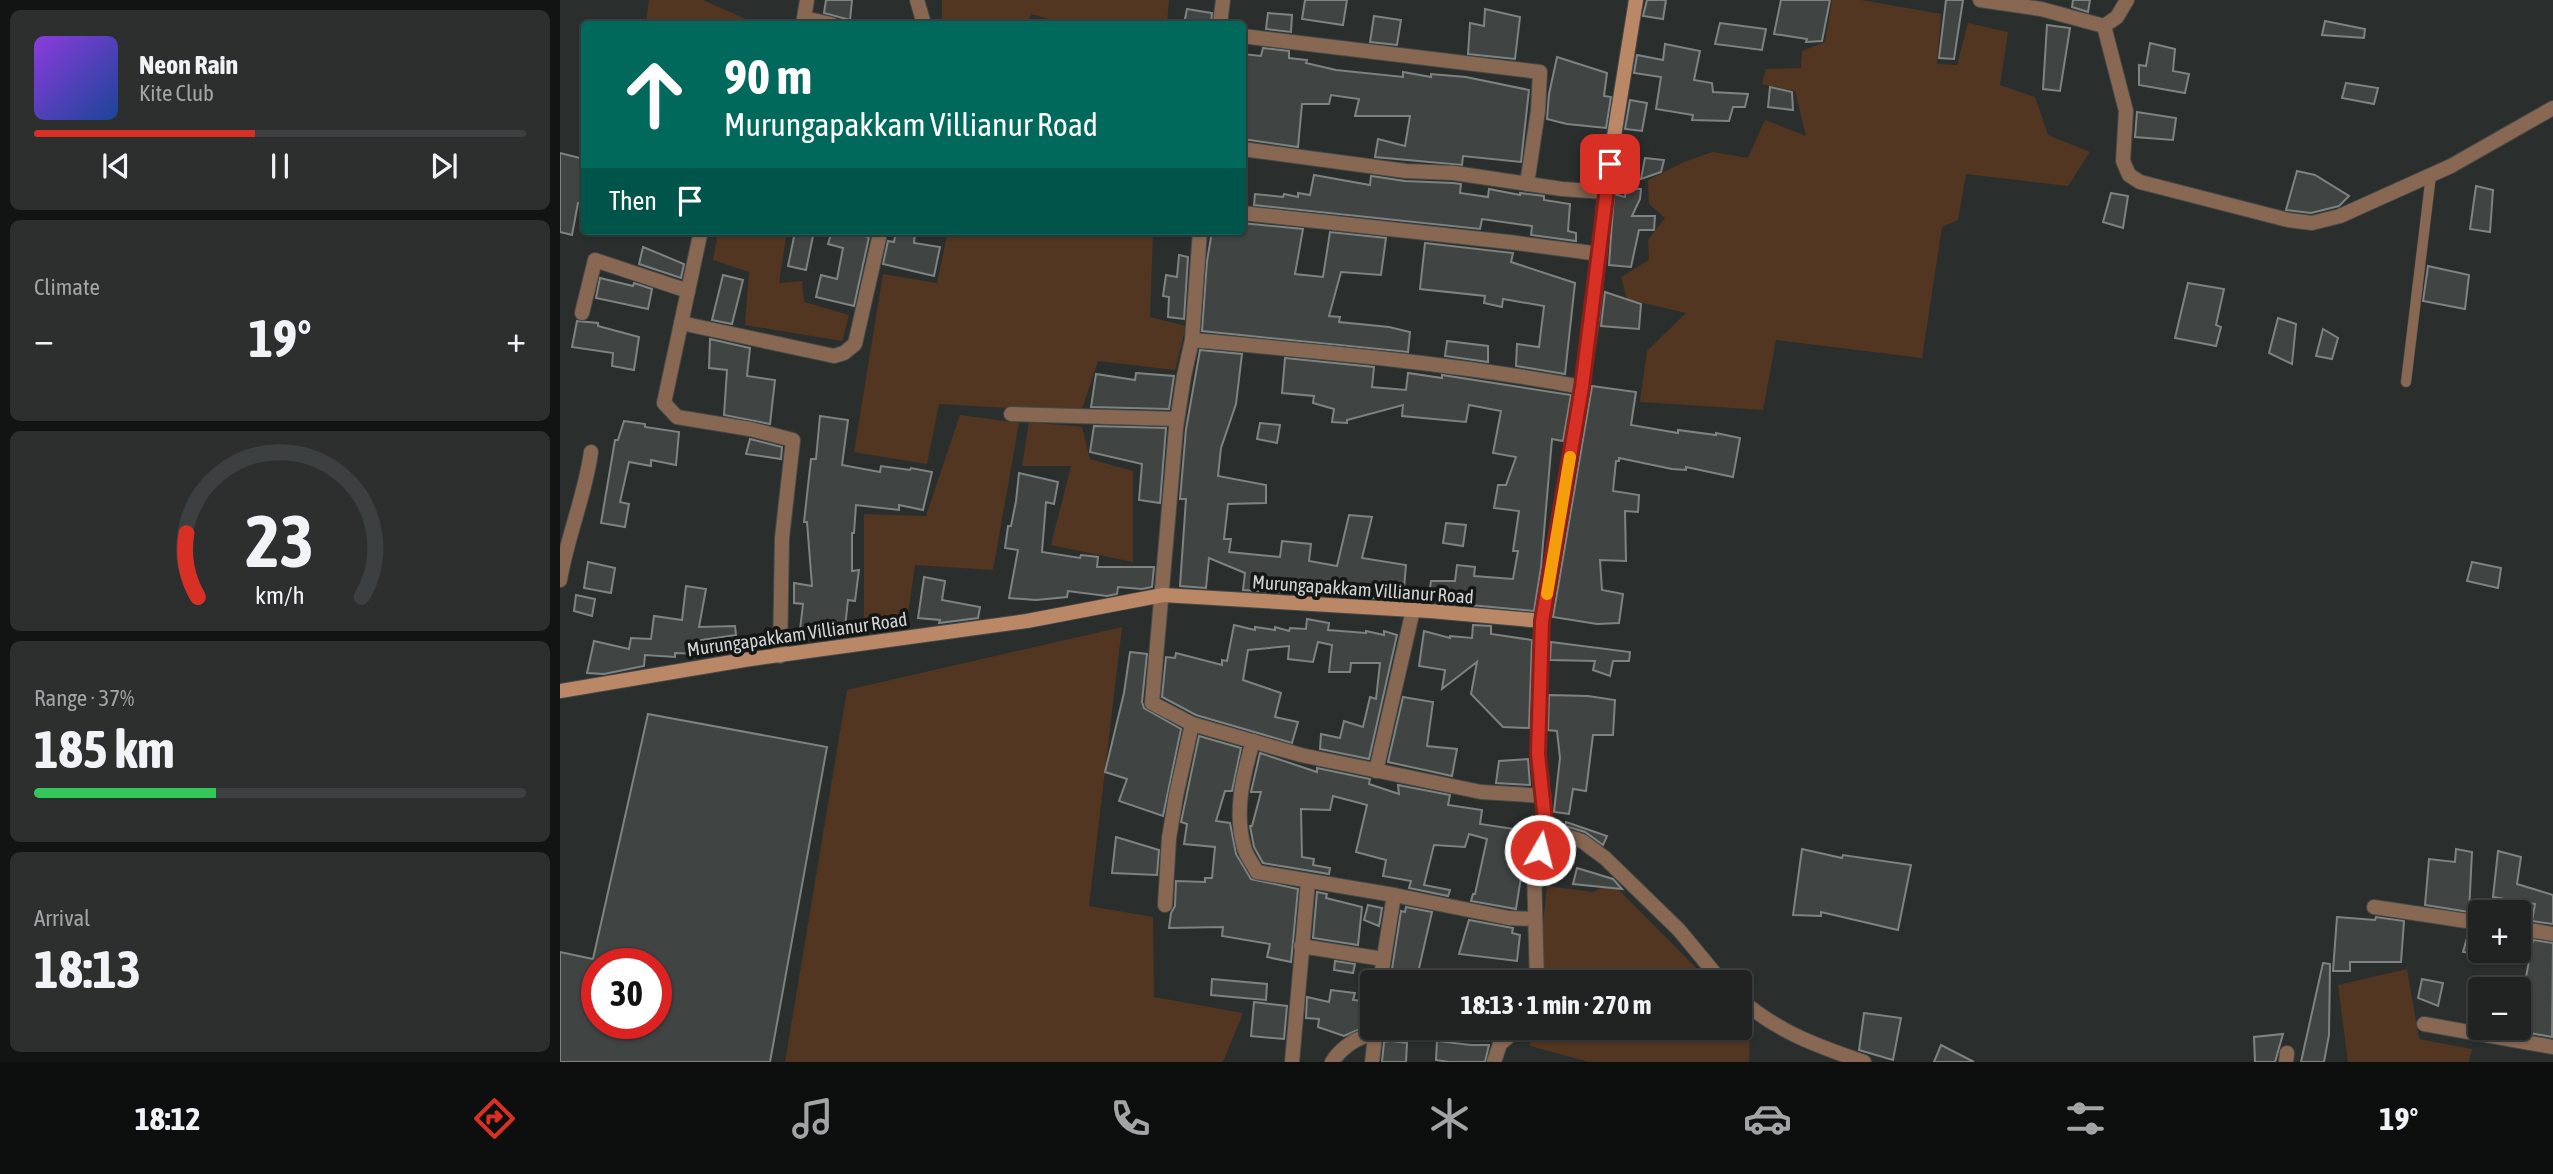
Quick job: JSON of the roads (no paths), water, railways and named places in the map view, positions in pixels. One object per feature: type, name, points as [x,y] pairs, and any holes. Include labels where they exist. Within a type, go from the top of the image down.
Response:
[{"type":"main road","points":[[1542,621],[1582,387],[1600,254],[1605,192],[1636,0]]},
{"type":"main road","name":"Murungapakkam Villianur Road","points":[[560,691],[1027,621],[1163,595],[1413,610],[1542,621]]},
{"type":"street","points":[[807,0],[804,18],[818,21]]},
{"type":"street","points":[[917,0],[923,21]]},
{"type":"street","points":[[1220,21],[1223,0]]},
{"type":"street","points":[[1980,0],[2024,3],[2104,26]]},
{"type":"street","points":[[2104,26],[2117,17],[2127,0]]},
{"type":"street","points":[[2104,26],[2126,111],[2123,162],[2129,175],[2140,182],[2288,220],[2312,223],[2340,216],[2451,166],[2553,108]]},
{"type":"street","points":[[1246,36],[1540,72],[1538,110],[1527,184]]},
{"type":"street","points":[[1246,150],[1406,172],[1454,173],[1562,190],[1605,192]]},
{"type":"street","points":[[1246,213],[1600,254]]},
{"type":"street","points":[[700,235],[664,403],[677,417],[750,429],[793,440],[782,538],[780,656]]},
{"type":"street","points":[[1200,235],[1192,340],[1177,419],[1152,703],[1192,724],[1301,755],[1481,792],[1544,796]]},
{"type":"street","points":[[681,323],[834,356],[844,353],[855,344],[879,238]]},
{"type":"street","points":[[582,313],[595,260],[688,291]]},
{"type":"street","points":[[1192,340],[1386,357],[1522,375],[1582,387]]},
{"type":"street","points":[[1011,414],[1177,419]]},
{"type":"street","points":[[560,580],[563,560],[589,469],[590,452]]},
{"type":"street","points":[[1376,771],[1413,610]]},
{"type":"street","points":[[1537,970],[1534,870],[1546,830],[1538,754],[1542,621]]},
{"type":"street","points":[[1165,905],[1169,838],[1192,724]]},
{"type":"street","points":[[1253,741],[1239,809],[1244,848],[1257,872],[1509,918],[1535,919]]},
{"type":"street","points":[[1546,830],[1582,841],[1605,858],[1678,930],[1712,970]]},
{"type":"street","points":[[1292,1062],[1308,882]]},
{"type":"street","points":[[1381,970],[1394,895]]},
{"type":"street","points":[[2374,907],[2468,921]]},
{"type":"street","points":[[2531,930],[2553,933]]},
{"type":"street","points":[[1301,946],[1382,959]]},
{"type":"street","points":[[1752,1009],[1799,1038],[1864,1062]]},
{"type":"street","points":[[2424,1024],[2553,1047]]},
{"type":"street","points":[[1332,1062],[1338,1052],[1360,1039]]},
{"type":"street","points":[[1372,1062],[1374,1040]]},
{"type":"street","points":[[1494,1062],[1500,1044],[1504,1040]]},
{"type":"lane","points":[[2406,382],[2431,175]]}]
